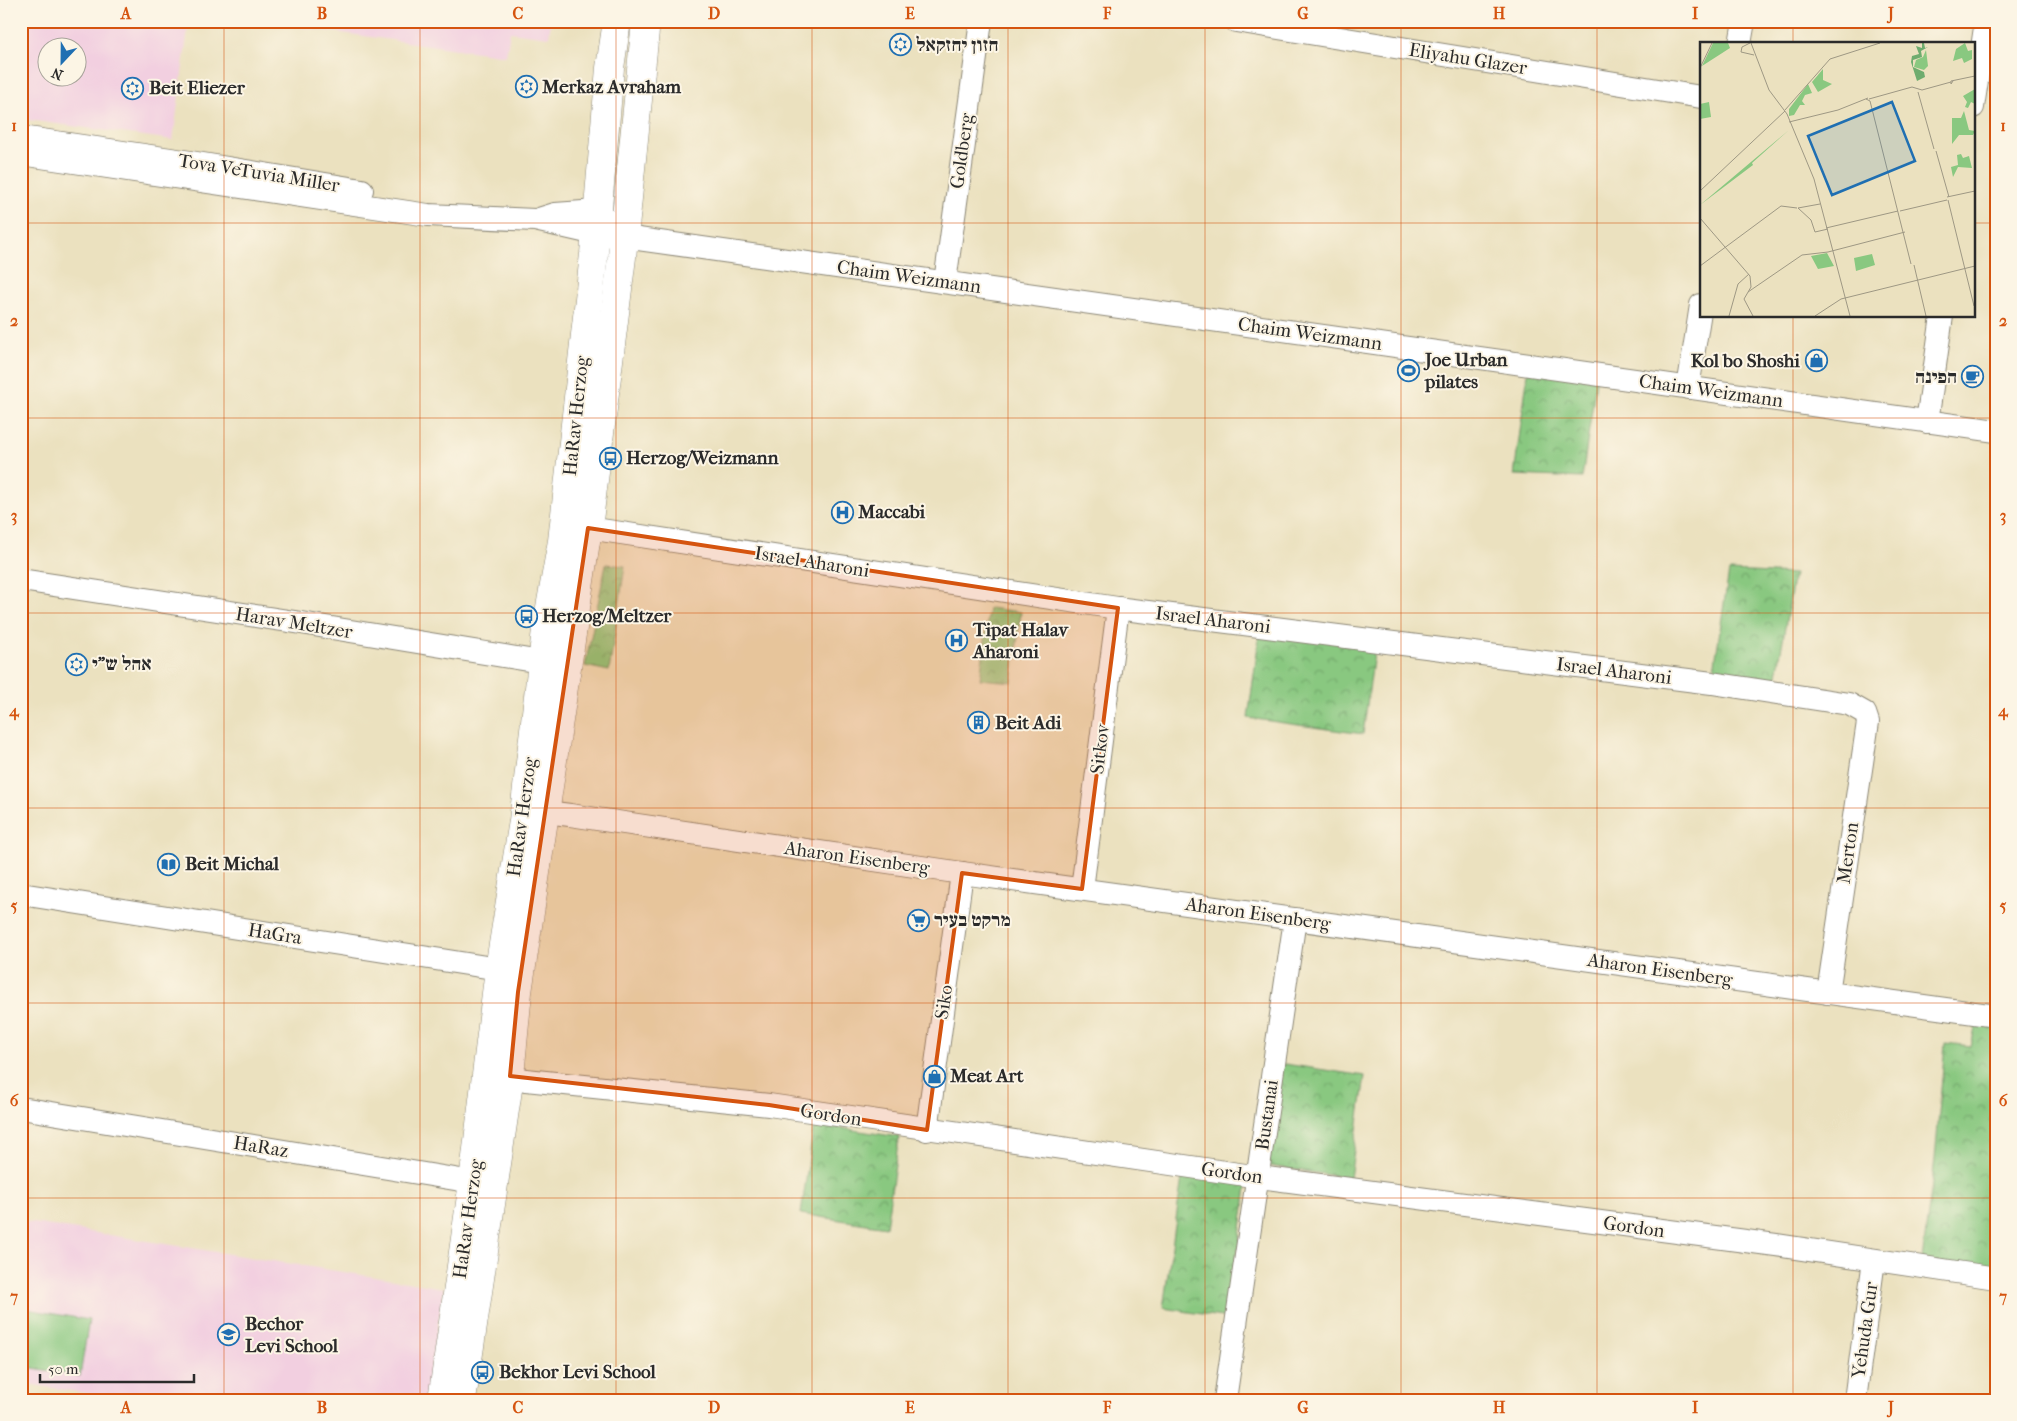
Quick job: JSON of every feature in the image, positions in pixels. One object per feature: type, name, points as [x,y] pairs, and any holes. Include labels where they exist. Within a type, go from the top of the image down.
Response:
[{"type":"street","name":"HaRav Herzog","points":[[462,1400],[510,1076],[534,817],[554,665],[562,541],[596,223],[610,68],[618,21]]},
{"type":"street","name":"HaRav Herzog","points":[[554,665],[588,528],[624,237],[646,21]]},
{"type":"street","name":"Goldberg","points":[[945,282],[980,21]]},
{"type":"street","name":"Eliyahu Glazer","points":[[1236,21],[1700,97]]},
{"type":"street","points":[[1740,42],[1744,21]]},
{"type":"street","points":[[1974,100],[1986,21]]},
{"type":"street","name":"Tova VeTuvia Miller","points":[[21,137],[184,161],[427,201],[495,219]]},
{"type":"street","name":"Tova VeTuvia Miller","points":[[21,154],[428,216],[596,223],[624,237]]},
{"type":"street","name":"Chaim Weizmann","points":[[624,237],[1996,431]]},
{"type":"street","points":[[1688,388],[1700,311]]},
{"type":"street","points":[[1927,422],[1942,318]]},
{"type":"street","points":[[562,541],[588,528]]},
{"type":"street","name":"Israel Aharoni","points":[[588,528],[1118,608],[1712,683],[1849,704],[1865,713]]},
{"type":"street","name":"Harav Meltzer","points":[[21,580],[554,665]]},
{"type":"street","name":"Sitkov","points":[[1082,889],[1118,608]]},
{"type":"street","name":"Merton","points":[[1828,993],[1868,722],[1865,713]]},
{"type":"street","name":"HaRav Herzog","points":[[442,1400],[473,1182],[499,969],[534,817]]},
{"type":"street","name":"Aharon Eisenberg","points":[[534,817],[1082,889],[1996,1016]]},
{"type":"street","name":"Siko","points":[[927,1130],[962,873]]},
{"type":"street","name":"HaGra","points":[[21,894],[499,969]]},
{"type":"street","name":"Bustanai","points":[[1225,1400],[1259,1177],[1295,919]]},
{"type":"street","points":[[499,969],[518,992]]},
{"type":"street","points":[[491,1038],[510,1076]]},
{"type":"street","name":"Gordon","points":[[510,1076],[562,1084],[768,1106],[1259,1177],[1996,1278]]},
{"type":"street","name":"HaRaz","points":[[21,1108],[473,1182]]},
{"type":"street","points":[[473,1182],[496,1166]]},
{"type":"street","name":"Yehuda Gur","points":[[1855,1400],[1874,1260]]},
{"type":"highlighted area","points":[[588,528],[1118,608],[1082,889],[962,873],[927,1130],[769,1105],[510,1076],[518,992]]},
{"type":"shaded area","points":[[21,21],[189,21],[173,140],[21,119]]},
{"type":"shaded area","points":[[256,21],[551,21],[549,37],[510,32],[506,56]]},
{"type":"shaded area","name":"Bechor Levi School","points":[[21,1221],[444,1288],[426,1400],[129,1400],[21,1383]]},
{"type":"green space","points":[[1529,365],[1597,375],[1582,478],[1514,475]]},
{"type":"green space","points":[[606,564],[625,566],[609,671],[585,666]]},
{"type":"green space","points":[[1729,571],[1794,574],[1774,693],[1712,683]]},
{"type":"green space","points":[[989,608],[1021,612],[1012,682],[980,679]]},
{"type":"green space","points":[[1260,630],[1375,646],[1363,734],[1248,718]]},
{"type":"green space","points":[[1978,1014],[1996,1016],[1996,1278],[1921,1268],[1935,1159],[1945,1043],[1971,1046]]},
{"type":"green space","points":[[1278,1063],[1365,1076],[1350,1178],[1263,1165]]},
{"type":"green space","points":[[814,1124],[899,1137],[886,1227],[801,1214]]},
{"type":"green space","points":[[1183,1171],[1248,1180],[1228,1318],[1163,1308]]},
{"type":"green space","points":[[21,1308],[89,1320],[80,1376],[21,1366]]},
{"type":"place","name":"חזון יחזקאל","points":[[900,45]]},
{"type":"place","name":"Merkaz Avraham","points":[[526,87]]},
{"type":"place","name":"Beit Eliezer","points":[[133,88]]},
{"type":"place","name":"Kol bo Shoshi","points":[[1816,361]]},
{"type":"place","name":"Joe Urban pilates","points":[[1409,371]]},
{"type":"place","name":"הפינה","points":[[1973,377]]},
{"type":"place","name":"Herzog/Weizmann","points":[[610,458]]},
{"type":"place","name":"Maccabi","points":[[842,512]]},
{"type":"place","name":"Herzog/Meltzer","points":[[526,616]]},
{"type":"place","name":"Tipat Halav Aharoni","points":[[957,641]]},
{"type":"place","name":"אהל ש\"י","points":[[76,664]]},
{"type":"place","name":"Beit Adi","points":[[979,723]]},
{"type":"place","name":"Beit Michal","points":[[169,864]]},
{"type":"place","name":"מרקט בעיר","points":[[918,920]]},
{"type":"place","name":"Meat Art","points":[[934,1076]]},
{"type":"place","name":"Bechor Levi School","points":[[229,1335]]},
{"type":"place","name":"Bekhor Levi School","points":[[483,1372]]}]
